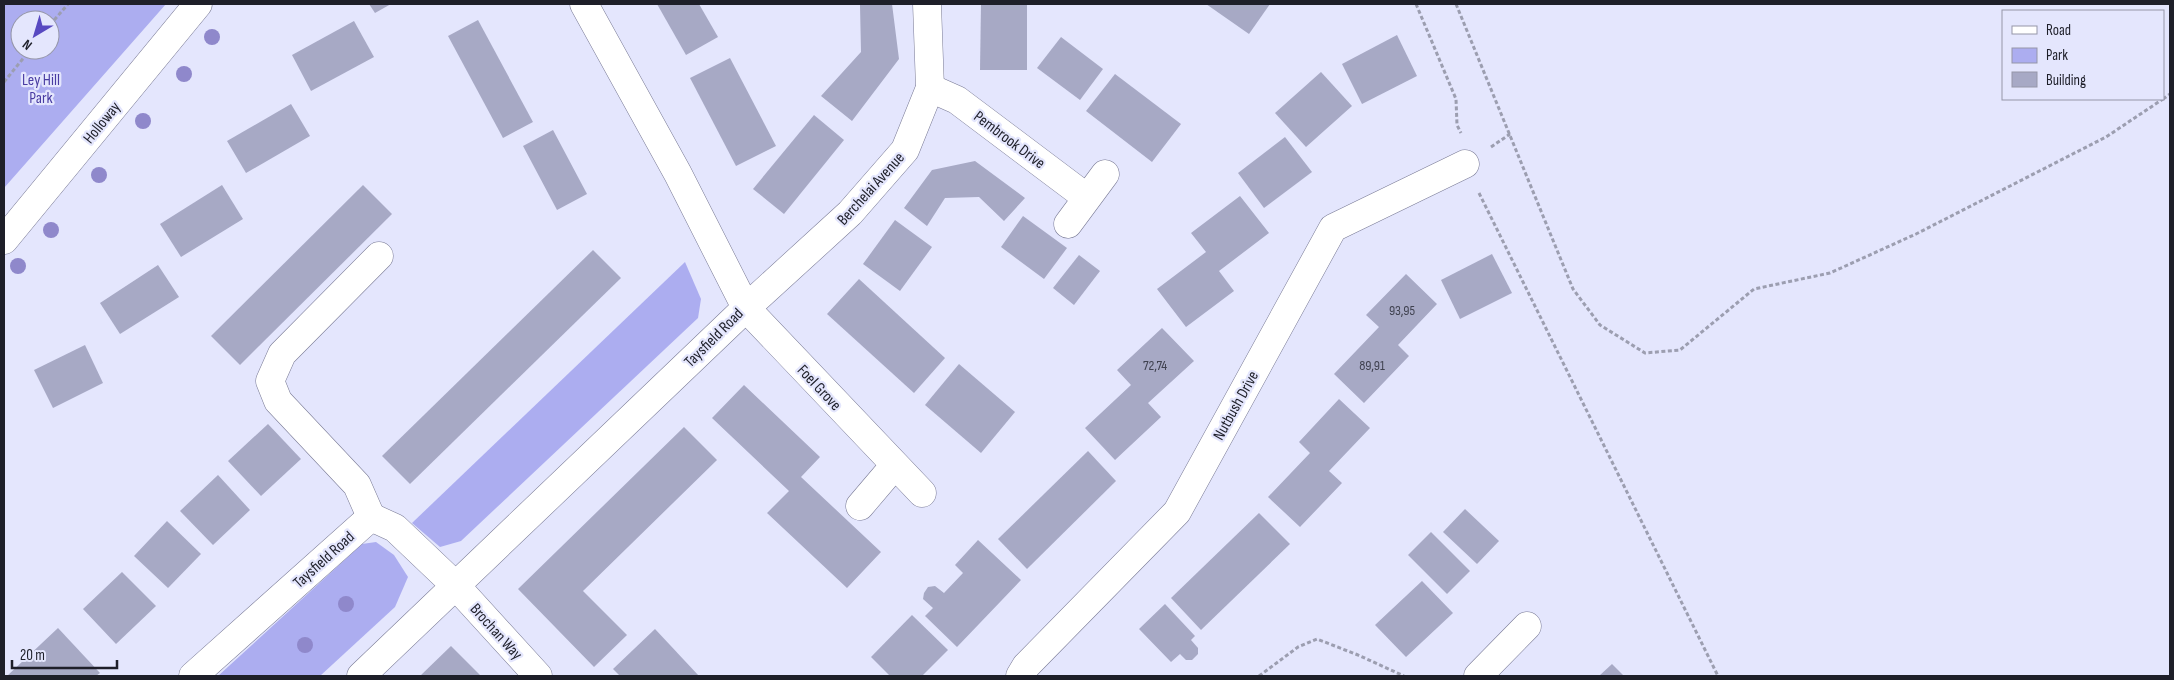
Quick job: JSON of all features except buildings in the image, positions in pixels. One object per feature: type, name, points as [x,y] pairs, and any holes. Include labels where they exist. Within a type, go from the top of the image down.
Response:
[{"type":"street","name":"Holloway","points":[[4,240],[198,4]]},
{"type":"street","name":"Taysfield Road","points":[[361,676],[746,308],[678,174],[584,4]]},
{"type":"street","name":"Berchelai Avenue","points":[[746,308],[850,213],[905,150],[930,88],[927,4]]},
{"type":"street","name":"Pembrook Drive","points":[[930,88],[958,100],[1086,197]]},
{"type":"street","name":"Nutbush Drive","points":[[1020,676],[1026,666],[1177,512],[1333,228],[1465,164]]},
{"type":"street","points":[[1068,224],[1086,197],[1105,174]]},
{"type":"street","points":[[379,256],[282,354],[270,381],[278,402],[357,485],[371,517],[395,528],[456,586]]},
{"type":"street","name":"Foel Grove","points":[[746,308],[894,466],[922,493]]},
{"type":"street","points":[[860,506],[894,466]]},
{"type":"street","name":"Taysfield Road","points":[[193,676],[371,517]]},
{"type":"street","name":"Brochan Way","points":[[456,586],[538,676]]},
{"type":"street","points":[[1478,676],[1527,626]]},
{"type":"path","points":[[60,14],[68,4]]},
{"type":"path","points":[[1416,4],[1456,99],[1457,125],[1471,151],[1465,164],[1718,676]]},
{"type":"path","points":[[1456,4],[1573,289],[1600,325],[1645,352],[1680,350],[1754,289],[1830,273],[1916,234],[2106,137],[2162,100]]},
{"type":"path","points":[[4,82],[22,60]]},
{"type":"path","points":[[1260,676],[1298,647],[1317,639],[1404,676]]},
{"type":"green space","name":"Ley Hill Park","points":[[4,4],[166,4],[4,188]]},
{"type":"green space","points":[[685,262],[701,299],[698,318],[461,541],[440,547],[412,523]]},
{"type":"green space","points":[[376,542],[394,555],[408,577],[395,607],[320,676],[218,676],[362,544]]}]
